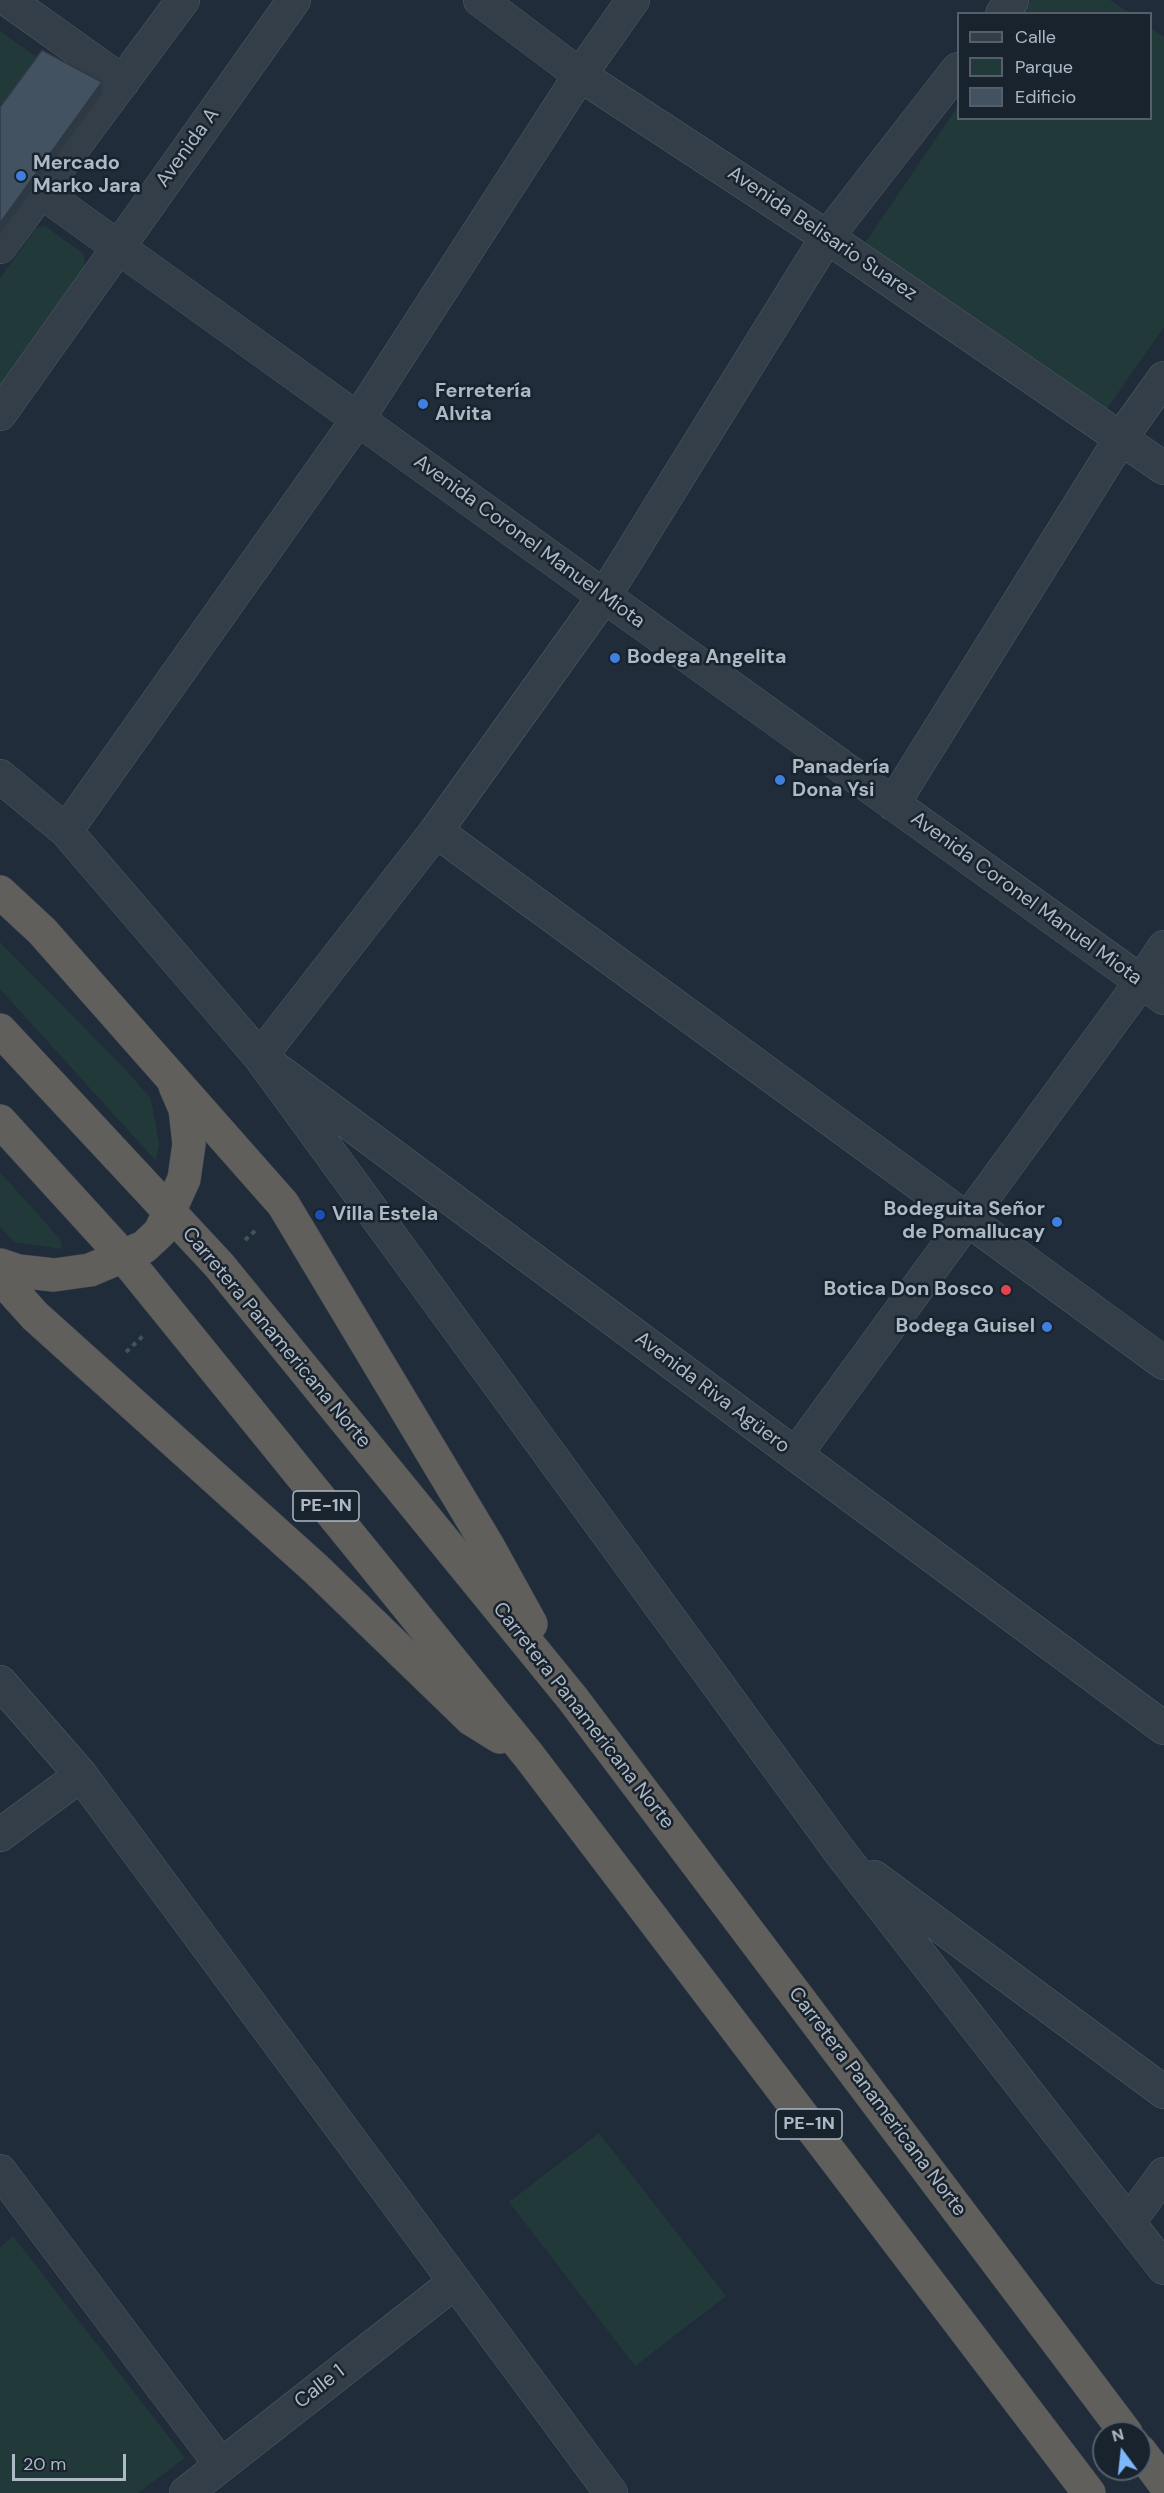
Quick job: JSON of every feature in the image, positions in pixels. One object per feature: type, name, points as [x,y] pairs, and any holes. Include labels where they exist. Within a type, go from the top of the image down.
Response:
[{"type":"highway","points":[[0,892],[42,931],[283,1204],[488,1546],[573,1699]]},
{"type":"highway","name":"Carretera Panamericana Norte","points":[[0,1030],[219,1265],[573,1699],[1117,2421]]},
{"type":"highway","points":[[0,1265],[18,1271],[54,1275],[90,1270],[144,1247],[160,1232],[184,1179],[189,1144],[184,1109],[171,1076]]},
{"type":"highway","name":"PE-1N","points":[[0,1121],[124,1257],[529,1756],[1089,2493]]},
{"type":"highway","points":[[0,1277],[35,1316],[316,1569],[471,1719],[529,1756]]},
{"type":"highway","points":[[1152,2467],[1164,2483]]},
{"type":"street","points":[[8,0],[123,82]]},
{"type":"street","points":[[0,247],[183,0]]},
{"type":"street","name":"Avenida A","points":[[0,414],[117,246],[294,0]]},
{"type":"street","name":"Avenida Belisario Suarez","points":[[480,0],[580,75],[827,237],[1164,468]]},
{"type":"street","points":[[66,831],[358,420],[580,75],[633,0]]},
{"type":"street","points":[[260,1057],[436,831],[605,595],[827,237],[957,70]]},
{"type":"street","name":"Avenida Coronel Manuel Miota","points":[[40,191],[1153,990]]},
{"type":"street","points":[[893,804],[1121,438],[1164,378]]},
{"type":"street","points":[[0,776],[66,831],[260,1057],[840,1852],[1164,2268]]},
{"type":"street","points":[[436,831],[1164,1363]]},
{"type":"street","points":[[795,1454],[967,1219],[1153,990],[1164,947]]},
{"type":"street","name":"Avenida Riva Agüero","points":[[260,1057],[1164,1728]]},
{"type":"street","points":[[0,1682],[81,1775],[611,2493]]},
{"type":"street","points":[[0,1835],[81,1775]]},
{"type":"street","points":[[840,1852],[1164,2092]]},
{"type":"street","points":[[0,2171],[11,2207],[221,2465]]},
{"type":"street","points":[[1129,2222],[1164,2174]]},
{"type":"street","name":"Calle 1","points":[[186,2493],[455,2282]]},
{"type":"path","points":[[119,1358],[148,1331]]},
{"type":"green space","points":[[1031,0],[1110,0],[1128,12],[1023,12]]},
{"type":"green space","points":[[1152,29],[1164,37],[1164,327],[1106,410],[865,243],[957,107],[957,120],[1152,120]]},
{"type":"green space","points":[[0,31],[42,61],[0,118]]},
{"type":"green space","points":[[45,226],[84,254],[85,266],[0,388],[0,278],[36,228]]},
{"type":"green space","points":[[0,942],[124,1068],[151,1099],[159,1144],[156,1161],[0,989]]},
{"type":"green space","points":[[0,1172],[60,1239],[62,1249],[14,1242],[0,1227]]},
{"type":"green space","points":[[599,2133],[726,2296],[635,2366],[509,2202]]},
{"type":"green space","points":[[13,2236],[185,2458],[138,2493],[0,2493],[0,2247]]},
{"type":"building","name":"Mercado Marko Jara","points":[[42,50],[102,82],[0,223],[0,107]]},
{"type":"place","name":"Mercado Marko Jara","points":[[21,176]]},
{"type":"place","name":"Ferretería Alvita","points":[[423,404]]},
{"type":"place","name":"Bodega Angelita","points":[[615,658]]},
{"type":"place","name":"Panadería Dona Ysi","points":[[780,780]]},
{"type":"place","name":"Villa Estela","points":[[320,1215]]},
{"type":"place","name":"Bodeguita Señor de Pomallucay","points":[[1057,1222]]},
{"type":"place","name":"Botica Don Bosco","points":[[1006,1290]]},
{"type":"place","name":"Bodega Guisel","points":[[1047,1327]]}]
